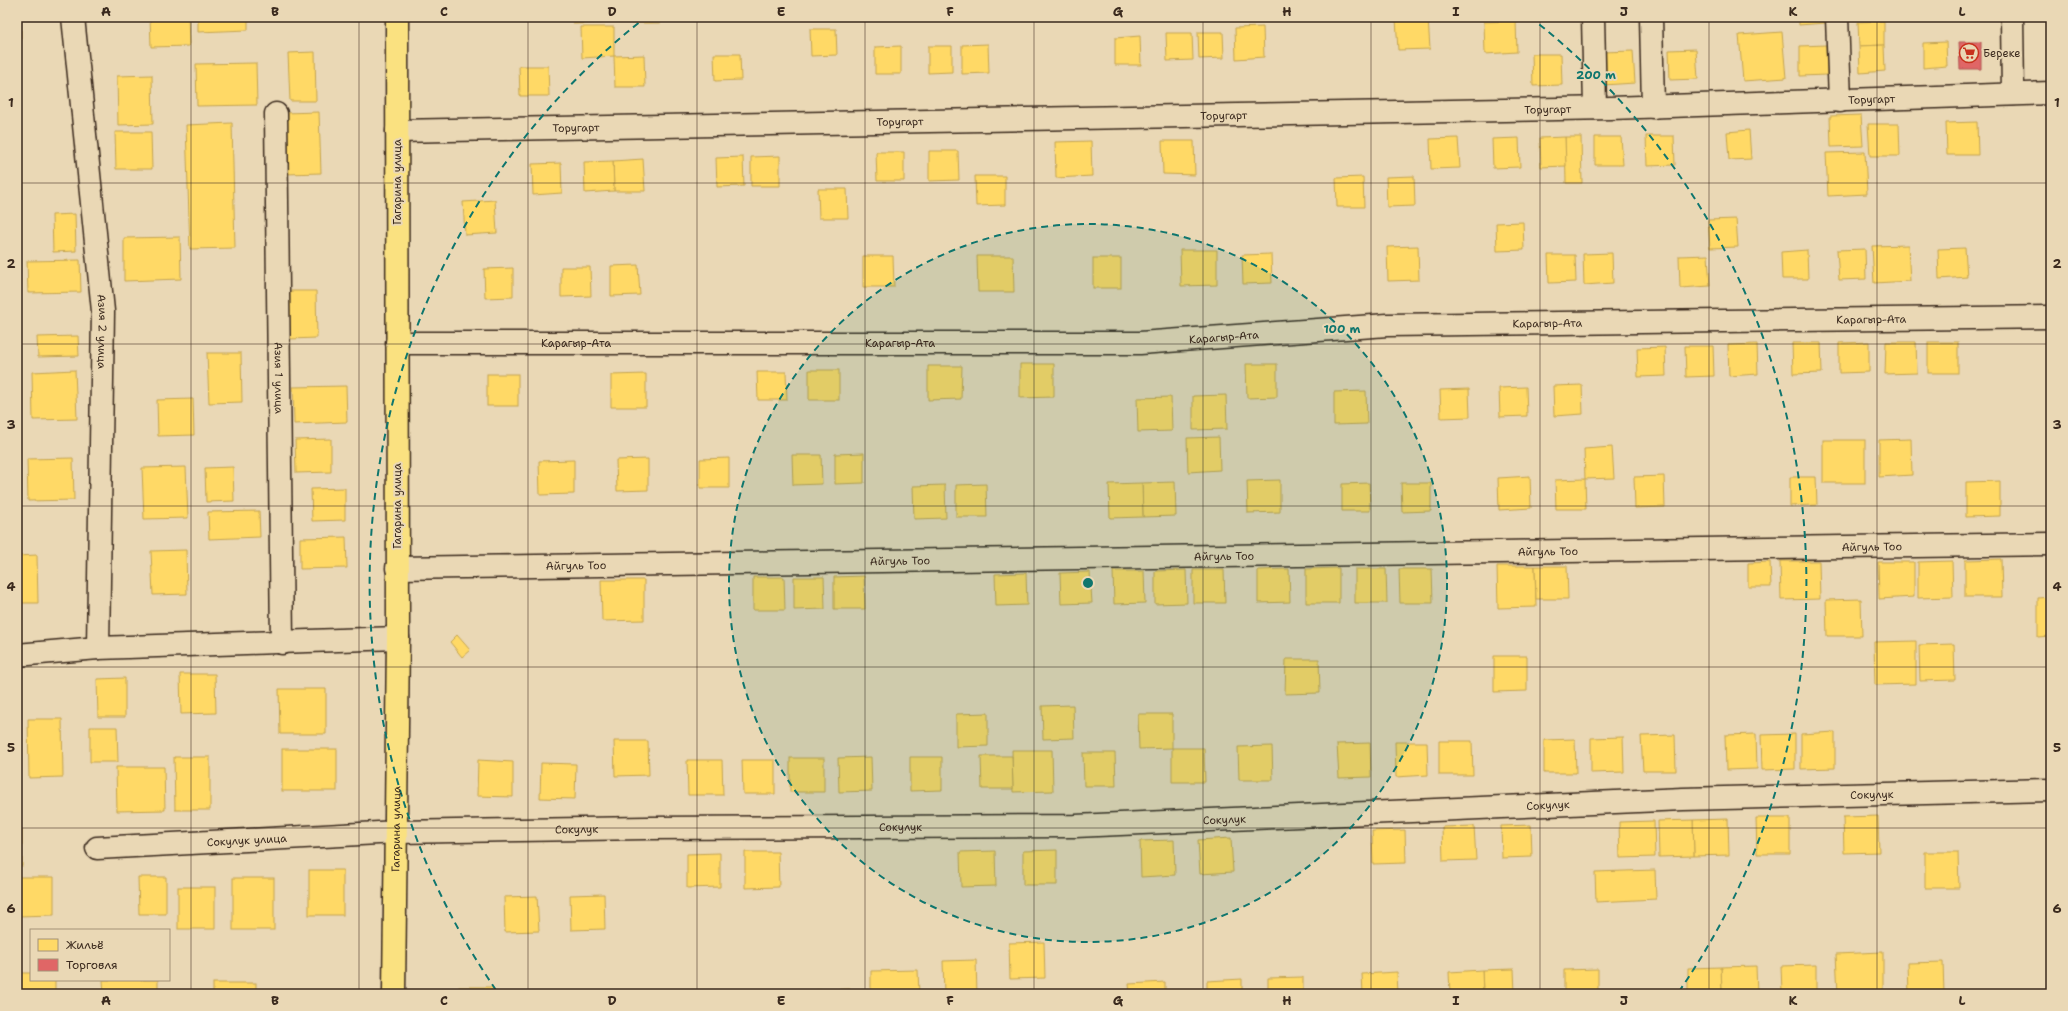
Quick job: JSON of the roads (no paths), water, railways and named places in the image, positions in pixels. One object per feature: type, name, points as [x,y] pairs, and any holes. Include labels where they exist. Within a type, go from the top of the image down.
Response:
[{"type":"main road","name":"Гагарина улица","points":[[394,994],[398,638],[398,17]]},
{"type":"street","name":"Азия 2 улица","points":[[73,17],[103,311],[98,648]]},
{"type":"street","points":[[1594,17],[1595,108]]},
{"type":"street","points":[[1651,17],[1653,107]]},
{"type":"street","points":[[1837,17],[1840,101]]},
{"type":"street","points":[[2012,17],[2013,94]]},
{"type":"street","name":"Торугарт","points":[[397,131],[1653,107],[2051,93]]},
{"type":"street","name":"Азия 1 улица","points":[[276,114],[282,643]]},
{"type":"street","name":"Карагыр-Ата","points":[[397,343],[1140,343],[1387,325],[2051,317]]},
{"type":"street","name":"Айгуль Тоо","points":[[397,568],[2051,544]]},
{"type":"street","points":[[17,655],[98,648],[398,638]]},
{"type":"street","name":"Сокулук","points":[[397,832],[646,828],[1075,826],[1684,799],[2051,790]]},
{"type":"street","name":"Сокулук улица","points":[[97,848],[397,832]]},
{"type":"place","name":"Береке","points":[[1969,53]]}]
